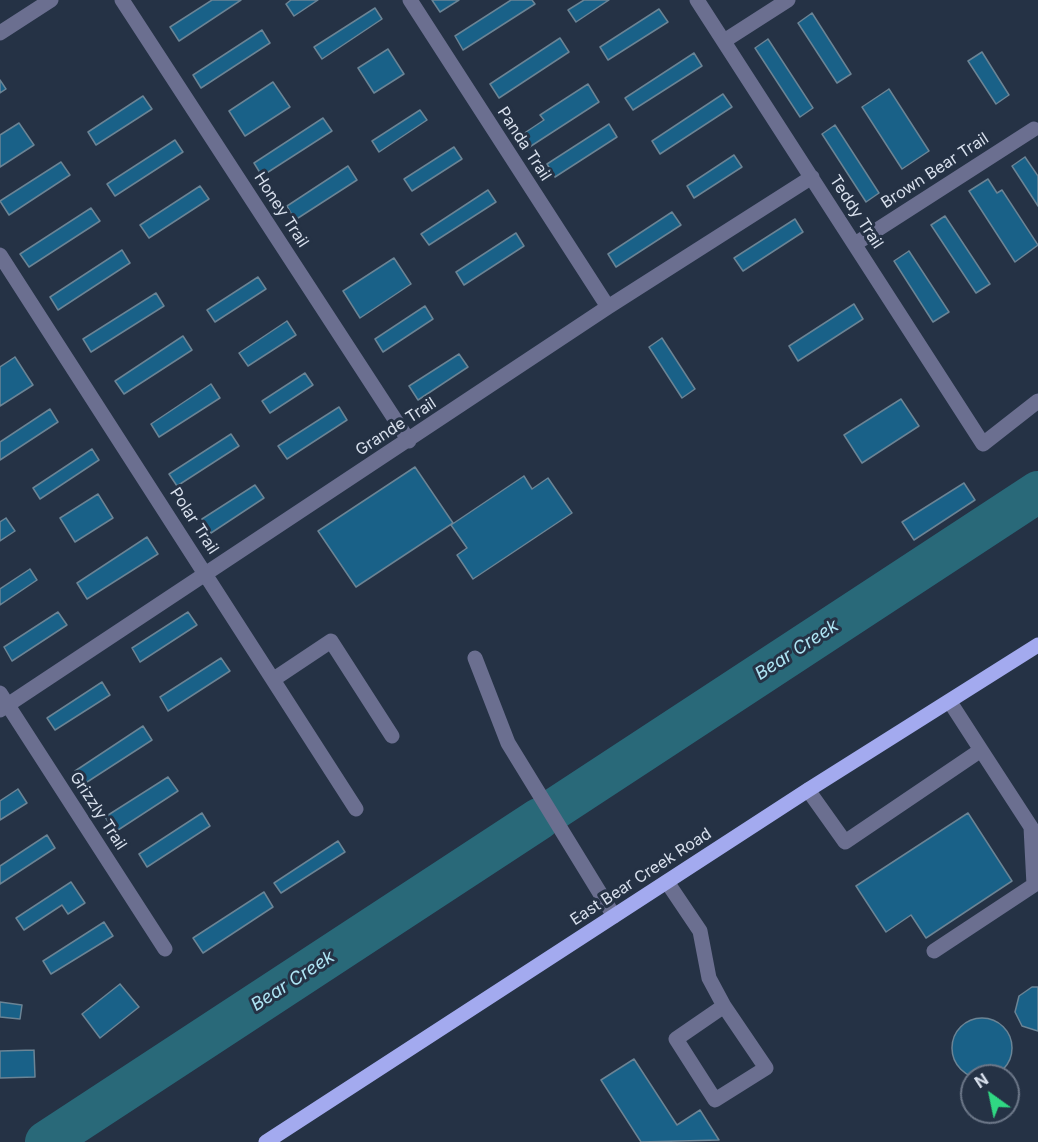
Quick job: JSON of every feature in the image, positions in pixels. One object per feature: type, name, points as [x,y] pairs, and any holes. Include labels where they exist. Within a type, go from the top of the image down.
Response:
[{"type":"main road","name":"East Bear Creek Road","points":[[266,1142],[808,790],[1038,645]]},
{"type":"street","points":[[0,33],[51,0]]},
{"type":"street","name":"Honey Trail","points":[[122,0],[409,441]]},
{"type":"street","name":"Panda Trail","points":[[410,0],[608,307]]},
{"type":"street","name":"Teddy Trail","points":[[697,0],[983,444],[1038,401]]},
{"type":"street","points":[[724,41],[788,0]]},
{"type":"street","name":"Brown Bear Trail","points":[[855,244],[1034,129]]},
{"type":"street","name":"Grande Trail","points":[[2,702],[409,441],[608,307],[812,177]]},
{"type":"street","name":"Polar Trail","points":[[0,255],[206,572],[356,809]]},
{"type":"street","points":[[274,679],[331,641],[392,736]]},
{"type":"street","points":[[475,658],[508,743],[614,916]]},
{"type":"street","name":"Grizzly Trail","points":[[2,702],[165,949]]},
{"type":"street","points":[[934,951],[1034,885],[1031,827],[950,702]]},
{"type":"street","points":[[808,790],[845,842],[981,750]]},
{"type":"street","points":[[667,882],[700,931],[709,978],[724,1006],[766,1068],[715,1100],[676,1039],[724,1006]]},
{"type":"building","points":[[212,0],[241,0],[179,41],[170,27]]},
{"type":"building","points":[[291,0],[318,0],[294,16],[286,4]]},
{"type":"building","points":[[432,0],[459,0],[440,12]]},
{"type":"building","points":[[511,0],[532,0],[535,4],[463,50],[455,36]]},
{"type":"building","points":[[584,0],[609,0],[576,22],[568,10]]},
{"type":"building","points":[[375,8],[382,19],[322,59],[314,47]]},
{"type":"building","points":[[659,9],[668,22],[608,60],[600,47]]},
{"type":"building","points":[[812,13],[851,74],[837,83],[798,23]]},
{"type":"building","points":[[262,30],[270,43],[201,88],[193,75]]},
{"type":"building","points":[[560,38],[569,52],[499,98],[490,84]]},
{"type":"building","points":[[768,39],[813,108],[800,117],[755,48]]},
{"type":"building","points":[[388,49],[404,74],[374,93],[358,68]]},
{"type":"building","points":[[982,52],[1009,95],[996,104],[968,61]]},
{"type":"building","points":[[694,53],[702,66],[633,110],[625,98]]},
{"type":"building","points":[[0,80],[6,89],[0,93]]},
{"type":"building","points":[[273,82],[290,107],[245,136],[229,111]]},
{"type":"building","points":[[588,84],[599,102],[528,148],[520,136],[544,120],[540,115]]},
{"type":"building","points":[[889,89],[929,151],[902,169],[862,107]]},
{"type":"building","points":[[723,94],[732,107],[660,154],[652,141]]},
{"type":"building","points":[[143,96],[152,109],[96,145],[88,132]]},
{"type":"building","points":[[420,110],[427,120],[379,152],[372,141]]},
{"type":"building","points":[[323,118],[332,131],[262,176],[254,163]]},
{"type":"building","points":[[19,123],[34,145],[0,167],[0,135]]},
{"type":"building","points":[[609,124],[617,137],[555,177],[547,164]]},
{"type":"building","points":[[835,125],[879,193],[866,202],[822,134]]},
{"type":"building","points":[[175,140],[183,152],[115,196],[107,184]]},
{"type":"building","points":[[454,147],[462,159],[412,191],[404,179]]},
{"type":"building","points":[[734,155],[742,167],[694,198],[687,186]]},
{"type":"building","points":[[1025,157],[1038,176],[1038,206],[1012,166]]},
{"type":"building","points":[[61,162],[70,175],[9,215],[0,201]]},
{"type":"building","points":[[348,166],[357,180],[295,220],[287,206]]},
{"type":"building","points":[[988,179],[997,193],[1002,190],[1038,245],[1015,262],[969,191]]},
{"type":"building","points":[[200,186],[209,199],[149,238],[140,225]]},
{"type":"building","points":[[488,190],[496,202],[429,245],[421,234]]},
{"type":"building","points":[[91,208],[100,221],[29,267],[20,254]]},
{"type":"building","points":[[672,212],[681,225],[616,267],[608,254]]},
{"type":"building","points":[[945,216],[990,284],[976,293],[931,225]]},
{"type":"building","points":[[795,219],[803,232],[743,271],[734,258]]},
{"type":"building","points":[[516,233],[524,246],[464,285],[456,272]]},
{"type":"building","points":[[122,250],[130,263],[58,310],[50,297]]},
{"type":"building","points":[[909,251],[949,312],[933,322],[894,261]]},
{"type":"building","points":[[394,258],[411,284],[360,318],[343,291]]},
{"type":"building","points":[[258,277],[266,289],[215,322],[207,310]]},
{"type":"building","points":[[156,293],[164,306],[91,352],[83,339]]},
{"type":"building","points":[[854,304],[863,319],[798,361],[789,346]]},
{"type":"building","points":[[425,306],[433,319],[383,352],[375,339]]},
{"type":"building","points":[[287,321],[296,335],[248,366],[239,353]]},
{"type":"building","points":[[183,336],[192,350],[124,394],[115,381]]},
{"type":"building","points":[[662,338],[695,389],[682,398],[649,347]]},
{"type":"building","points":[[459,354],[468,367],[418,400],[409,386]]},
{"type":"building","points":[[15,357],[33,385],[0,406],[0,367]]},
{"type":"building","points":[[305,373],[313,385],[270,413],[262,401]]},
{"type":"building","points":[[211,384],[220,398],[159,437],[151,424]]},
{"type":"building","points":[[901,399],[919,426],[862,463],[844,435]]},
{"type":"building","points":[[339,407],[347,420],[287,459],[278,446]]},
{"type":"building","points":[[50,409],[58,422],[0,460],[0,442]]},
{"type":"building","points":[[231,434],[239,446],[177,486],[169,474]]},
{"type":"building","points":[[92,449],[99,460],[40,499],[33,488]]},
{"type":"building","points":[[415,467],[453,523],[356,587],[318,531]]},
{"type":"building","points":[[524,476],[532,489],[548,478],[572,513],[473,579],[457,555],[467,548],[451,525]]},
{"type":"building","points":[[964,483],[975,500],[914,540],[902,522]]},
{"type":"building","points":[[255,485],[264,498],[211,533],[202,519]]},
{"type":"building","points":[[98,494],[113,518],[75,542],[60,518]]},
{"type":"building","points":[[6,518],[15,531],[0,541],[0,522]]},
{"type":"building","points":[[147,537],[158,554],[87,599],[77,583]]},
{"type":"building","points":[[30,569],[37,580],[0,605],[0,589]]},
{"type":"building","points":[[58,612],[67,625],[12,661],[4,647]]},
{"type":"building","points":[[188,612],[197,625],[140,662],[132,648]]},
{"type":"building","points":[[221,658],[230,671],[168,711],[160,697]]},
{"type":"building","points":[[102,682],[110,695],[55,730],[47,718]]},
{"type":"building","points":[[143,726],[152,740],[84,784],[75,771]]},
{"type":"building","points":[[168,777],[178,791],[115,832],[105,817]]},
{"type":"building","points":[[18,789],[27,803],[0,820],[0,801]]},
{"type":"building","points":[[202,813],[210,826],[147,867],[139,854]]},
{"type":"building","points":[[968,813],[1012,881],[926,938],[911,915],[886,932],[856,886]]},
{"type":"building","points":[[47,835],[55,848],[0,884],[0,866]]},
{"type":"building","points":[[338,841],[345,852],[281,893],[274,883]]},
{"type":"building","points":[[71,882],[85,903],[68,914],[62,905],[24,930],[16,918]]},
{"type":"building","points":[[264,892],[273,907],[203,953],[193,938]]},
{"type":"building","points":[[104,922],[113,936],[51,974],[43,961]]},
{"type":"building","points":[[120,984],[139,1007],[100,1038],[82,1014]]},
{"type":"building","points":[[1032,987],[1038,987],[1038,1031],[1022,1026],[1015,1012],[1019,996]]},
{"type":"building","points":[[0,1002],[22,1005],[20,1019],[0,1017]]},
{"type":"building","points":[[982,1018],[1003,1027],[1011,1042],[1011,1054],[1007,1064],[960,1064],[960,1068],[952,1048],[961,1027]]},
{"type":"building","points":[[34,1050],[35,1077],[0,1078],[0,1051]]},
{"type":"building","points":[[634,1059],[677,1125],[700,1110],[719,1140],[641,1142],[601,1080]]},
{"type":"waterway","name":"Bear Creek","points":[[556,808],[1038,492]]},
{"type":"waterway","name":"Bear Creek","points":[[46,1142],[539,819]]}]
